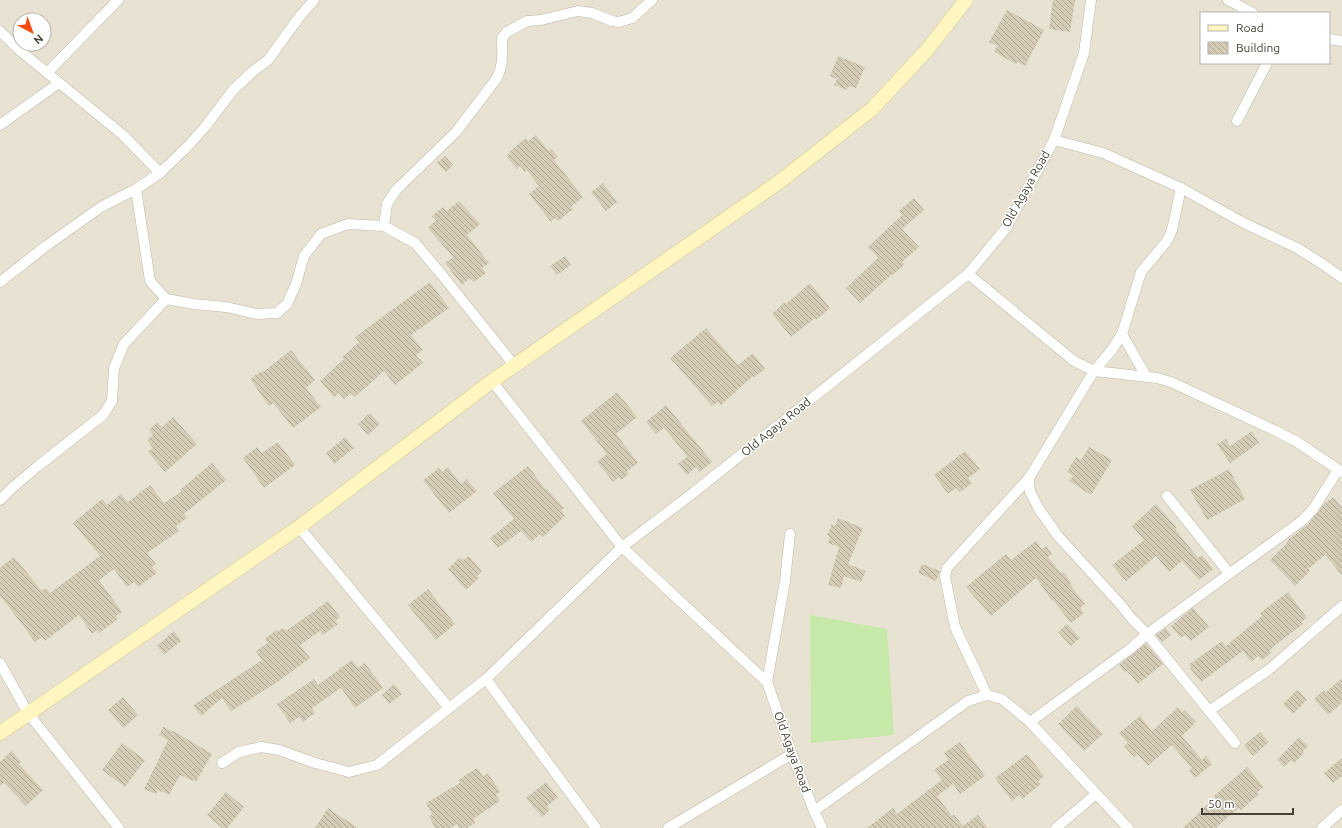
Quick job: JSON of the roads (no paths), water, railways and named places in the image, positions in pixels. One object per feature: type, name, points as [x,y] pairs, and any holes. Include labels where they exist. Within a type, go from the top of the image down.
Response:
[{"type":"street","points":[[47,73],[118,0]]},
{"type":"street","points":[[0,282],[46,246],[101,207],[160,173],[205,127],[233,90],[252,72],[268,60],[300,16],[314,0]]},
{"type":"street","points":[[384,226],[387,204],[396,190],[456,132],[497,78],[502,69],[502,38],[507,32],[527,21],[541,20],[578,11],[592,13],[612,21],[620,22],[632,18],[652,0]]},
{"type":"street","points":[[0,733],[299,527],[514,365],[779,182],[872,109],[927,50],[966,0]]},
{"type":"street","name":"Old Agaya Road","points":[[822,828],[792,754],[767,682],[622,547],[699,489],[968,274],[1006,228],[1054,140],[1084,53],[1091,0]]},
{"type":"street","points":[[1228,0],[1251,12]]},
{"type":"street","points":[[0,31],[18,49],[123,135],[160,173]]},
{"type":"street","points":[[1330,39],[1342,41]]},
{"type":"street","points":[[1237,121],[1266,64]]},
{"type":"street","points":[[0,125],[59,83]]},
{"type":"street","points":[[1054,140],[1103,153],[1181,188],[1242,222],[1297,248],[1322,263],[1342,278]]},
{"type":"street","points":[[136,188],[150,281],[166,299],[226,307],[256,314],[277,313],[287,304],[304,256],[321,234],[348,224],[384,226],[415,243],[514,365]]},
{"type":"street","points":[[987,695],[955,627],[945,576],[947,568],[1029,478],[1094,370],[1111,351],[1122,334],[1141,272],[1167,241],[1172,230],[1181,188]]},
{"type":"street","points":[[968,274],[1074,361],[1094,370],[1146,376],[1171,382],[1297,442],[1340,471],[1314,508],[1303,520],[1229,573],[1147,634],[1130,649],[1030,722]]},
{"type":"street","points":[[0,500],[38,466],[103,415],[112,401],[114,368],[124,344],[166,299]]},
{"type":"street","points":[[1122,334],[1146,376]]},
{"type":"street","points":[[222,762],[239,752],[261,747],[279,750],[315,763],[349,772],[377,765],[486,679],[622,547],[492,381]]},
{"type":"street","points":[[1029,478],[1030,492],[1039,509],[1058,536],[1147,634],[1235,743]]},
{"type":"street","points":[[1166,496],[1229,573]]},
{"type":"street","points":[[299,527],[449,708]]},
{"type":"street","points":[[767,682],[785,581],[790,534]]},
{"type":"street","points":[[1209,711],[1271,668],[1342,606]]},
{"type":"street","points":[[0,663],[28,713],[119,828]]},
{"type":"street","points":[[486,679],[596,828]]},
{"type":"street","points":[[814,811],[968,701],[987,695],[1002,698],[1030,722],[1128,828]]},
{"type":"street","points":[[668,828],[792,754]]},
{"type":"street","points":[[1056,828],[1096,794]]},
{"type":"street","points":[[1322,828],[1342,810]]}]
